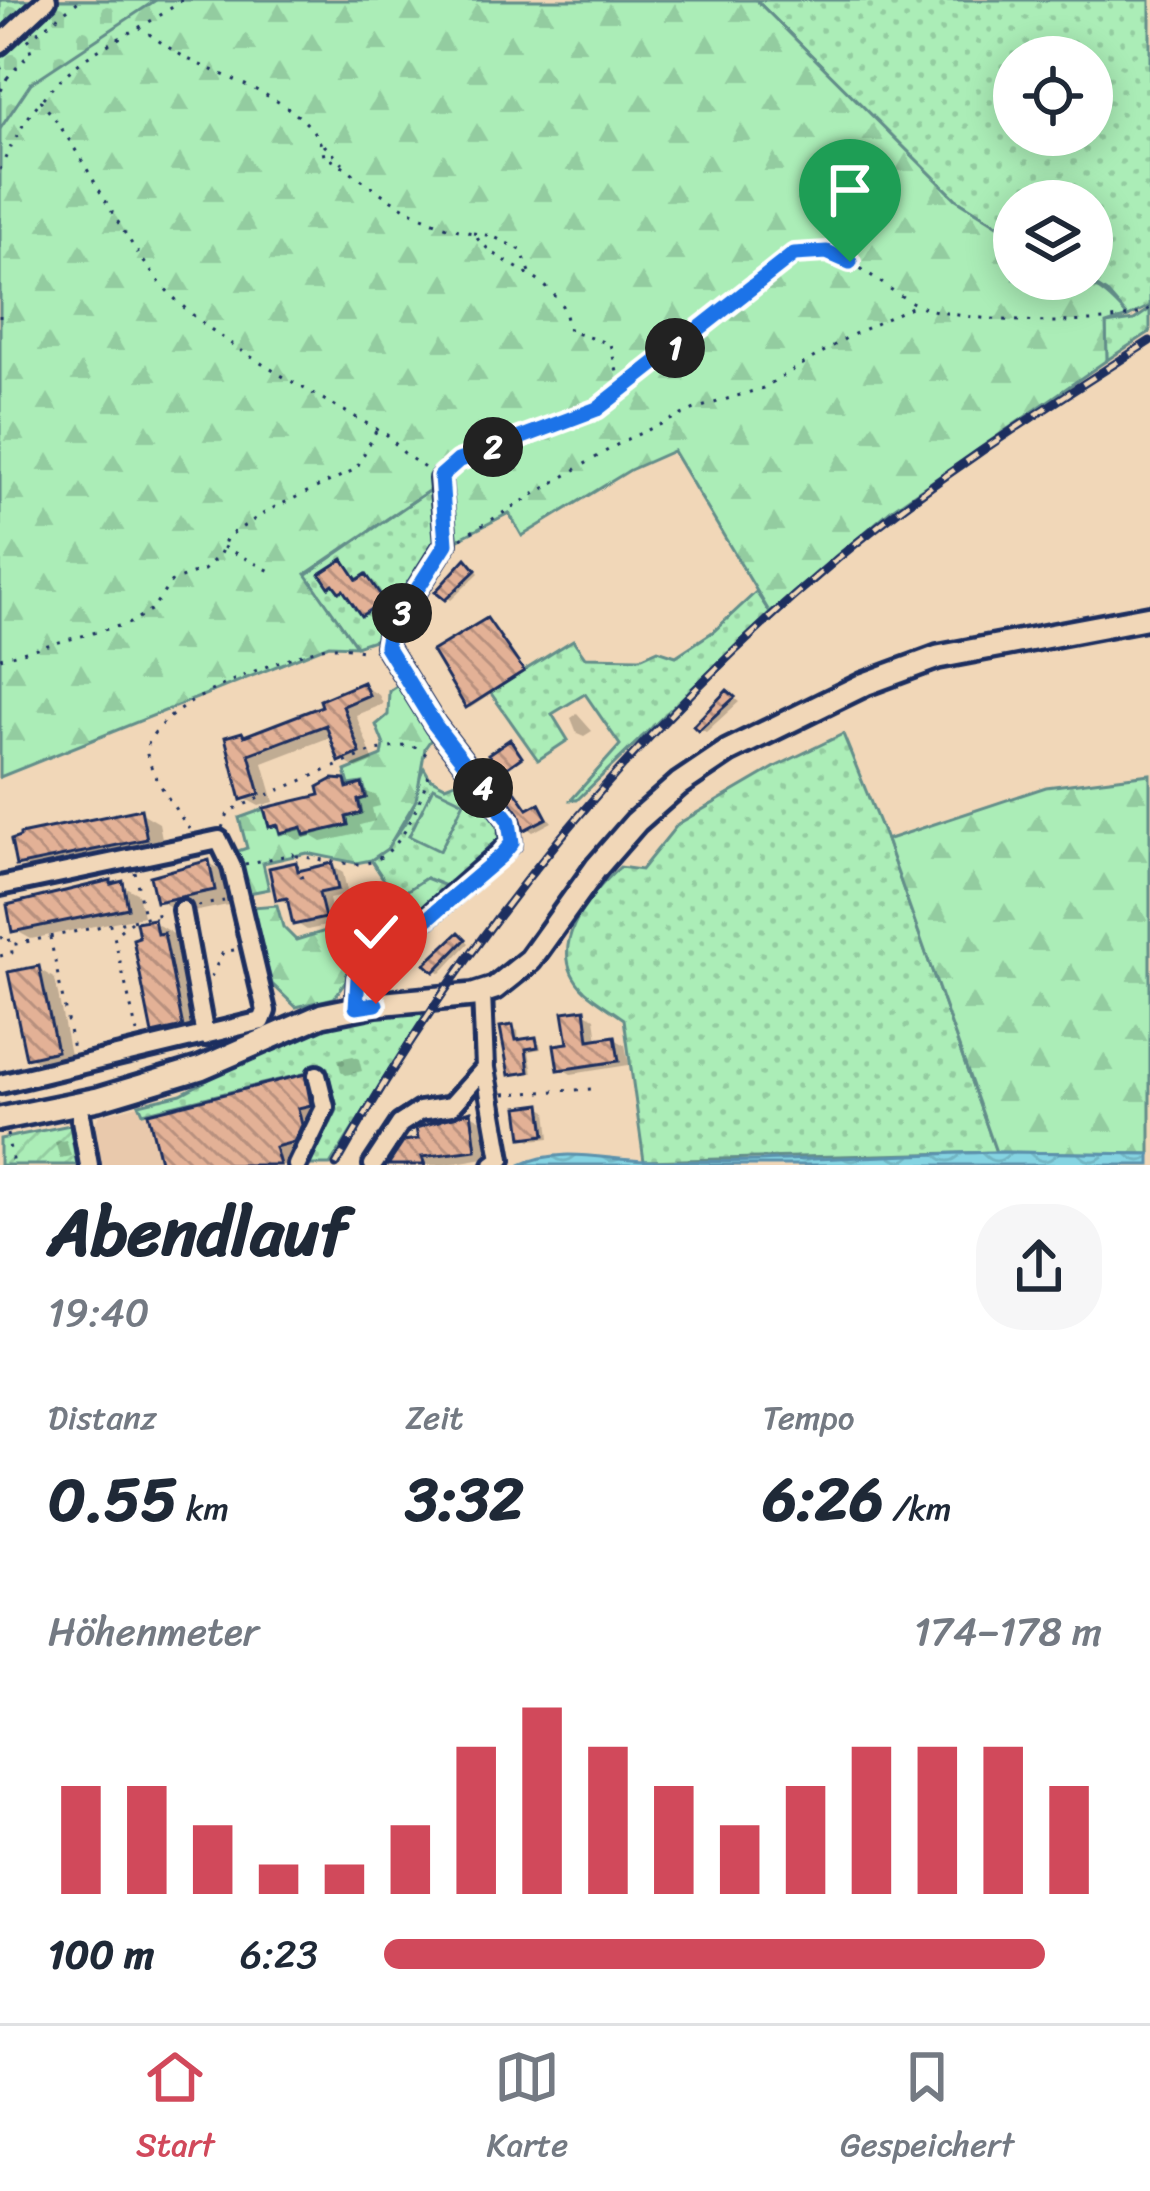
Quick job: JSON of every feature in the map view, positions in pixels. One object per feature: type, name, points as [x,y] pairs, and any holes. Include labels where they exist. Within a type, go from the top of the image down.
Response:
[{"type":"main road","points":[[3,1126],[201,1068],[295,1024],[356,1007],[482,993],[504,983],[530,960],[596,868],[636,822],[679,784],[728,751],[866,684],[938,658],[1150,617]]},
{"type":"street","points":[[0,44],[47,0]]},
{"type":"street","points":[[356,1007],[358,978],[512,843],[509,821],[438,732],[389,653],[388,635],[446,544],[440,479]]},
{"type":"street","points":[[0,886],[219,840],[232,867],[266,1017],[0,1084]]},
{"type":"street","points":[[182,910],[205,1036]]},
{"type":"street","points":[[482,993],[485,1068],[497,1162]]},
{"type":"street","points":[[373,1165],[400,1124],[420,1111],[451,1106],[485,1068]]},
{"type":"street","points":[[297,1165],[326,1107],[317,1076]]},
{"type":"street","points":[[78,1103],[89,1165]]},
{"type":"path","points":[[0,93],[31,52],[27,41],[80,0]]},
{"type":"path","points":[[0,168],[18,130],[40,100],[87,58],[182,0]]},
{"type":"path","points":[[139,27],[189,59],[271,97],[320,136],[324,157],[344,164],[408,212],[439,227],[492,236],[521,250],[532,278]]},
{"type":"path","points":[[0,67],[7,78]]},
{"type":"path","points":[[40,100],[128,238],[174,299],[238,346],[377,429],[440,479],[458,461],[580,416],[622,392],[794,254],[818,251],[838,256],[917,305],[971,316],[1103,322],[1133,318],[1150,308]]},
{"type":"path","points":[[473,233],[484,248],[532,278],[560,303],[569,331],[610,344],[622,392]]},
{"type":"path","points":[[446,544],[642,431],[763,388],[848,337],[917,305]]},
{"type":"path","points":[[0,315],[0,323]]},
{"type":"path","points":[[0,658],[130,623],[152,609],[172,581],[204,570],[220,554],[227,537],[269,510],[356,469],[377,429]]},
{"type":"path","points":[[222,546],[274,573]]},
{"type":"path","points":[[198,842],[147,761],[147,746],[170,713],[215,689],[327,646],[389,653]]},
{"type":"path","points":[[229,811],[375,750],[412,745],[427,755]]},
{"type":"path","points":[[232,867],[288,853],[354,864],[378,861],[387,855],[420,805],[429,775]]},
{"type":"path","points":[[296,856],[303,881],[298,882]]},
{"type":"path","points":[[132,858],[144,918]]},
{"type":"path","points":[[11,945],[240,898]]},
{"type":"path","points":[[132,920],[114,936],[141,1052]]},
{"type":"path","points":[[0,938],[9,936],[12,953],[0,956]]},
{"type":"path","points":[[50,937],[77,1068]]},
{"type":"path","points":[[194,984],[209,981],[224,952],[240,948]]},
{"type":"path","points":[[490,1095],[592,1089]]},
{"type":"path","points":[[3,1126],[13,1165]]},
{"type":"shaded area","points":[[409,1036],[330,1165],[99,1165],[92,1127],[100,1115]]},
{"type":"green space","points":[[0,0],[756,0],[956,199],[993,222],[993,300],[1112,300],[1128,317],[1106,324],[1107,360],[891,510],[770,613],[673,451],[630,470],[522,536],[509,513],[447,545],[434,487],[306,574],[356,646],[329,645],[0,777]]},
{"type":"green space","points":[[0,0],[156,0],[31,83],[0,129]]},
{"type":"green space","points":[[756,0],[1150,0],[1150,306],[1128,317],[1113,300],[1113,180],[993,180],[993,222],[956,199]]},
{"type":"green space","points":[[1150,309],[1150,332],[1107,360],[1106,324],[1134,320]]},
{"type":"green space","points":[[434,487],[445,544],[386,636],[356,646],[306,575]]},
{"type":"green space","points":[[756,592],[770,613],[577,800],[571,800],[620,745],[585,694],[552,714],[568,740],[538,760],[490,692],[573,640],[585,657],[640,658],[658,650],[676,656],[714,631]]},
{"type":"green space","points":[[401,683],[434,735],[425,748],[416,800],[387,849],[356,863],[307,853],[263,863],[269,889],[249,893],[238,851],[247,848],[239,818],[264,809],[269,827],[277,825],[280,834],[302,828],[305,836],[331,821],[334,829],[348,825],[347,817],[362,813],[359,800],[367,797],[363,783],[349,785],[345,771],[382,756],[384,745],[376,725],[388,715],[389,691]]},
{"type":"green space","points":[[843,734],[886,840],[996,1152],[644,1161],[624,1019],[585,991],[573,975],[568,958],[574,924],[620,867],[641,870],[678,824]]},
{"type":"green space","points":[[424,768],[430,778],[445,786],[473,784],[507,836],[450,894],[426,878],[396,898],[371,860],[405,823]]},
{"type":"green space","points":[[1150,774],[1150,1154],[996,1152],[886,840],[1046,787]]},
{"type":"green space","points":[[433,787],[464,802],[440,851],[409,836]]},
{"type":"green space","points":[[426,878],[446,886],[450,894],[354,970],[334,998],[296,1007],[272,984],[252,907],[277,905],[283,927],[296,940],[329,930],[345,914],[396,898]]},
{"type":"green space","points":[[428,1009],[330,1165],[309,1165],[337,1110],[327,1068],[143,1113],[139,1104],[181,1094],[277,1043],[361,1012]]},
{"type":"green space","points":[[70,1125],[77,1165],[0,1165],[0,1139]]},
{"type":"water","points":[[996,1152],[1150,1154],[1150,1165],[520,1165],[567,1155],[734,1161]]},
{"type":"building","points":[[466,558],[476,570],[445,600],[435,592]]},
{"type":"building","points":[[343,559],[357,580],[366,574],[384,600],[361,616],[343,590],[339,592],[333,584],[329,587],[320,574]]},
{"type":"building","points":[[487,618],[524,671],[466,708],[432,651]]},
{"type":"building","points":[[363,682],[369,695],[343,706],[360,753],[339,762],[326,725],[249,754],[260,794],[241,800],[225,737],[242,732],[244,736],[322,706],[320,700]]},
{"type":"building","points":[[727,690],[735,697],[698,731],[693,726]]},
{"type":"building","points":[[510,739],[522,757],[501,772],[488,754]]},
{"type":"building","points":[[506,778],[528,809],[539,803],[547,818],[524,830],[519,813],[497,784]]},
{"type":"building","points":[[333,779],[345,780],[347,788],[362,784],[366,798],[358,800],[361,813],[346,817],[348,825],[304,835],[302,827],[280,833],[278,825],[269,827],[264,808],[320,795],[318,787]]},
{"type":"building","points":[[141,809],[147,839],[16,866],[11,840],[20,834]]},
{"type":"building","points":[[209,860],[215,890],[156,902],[150,876]]},
{"type":"building","points":[[296,862],[298,871],[332,863],[338,889],[319,893],[325,918],[293,925],[287,898],[276,900],[269,868]]},
{"type":"building","points":[[111,880],[111,884],[123,881],[128,908],[12,932],[7,905]]},
{"type":"building","points":[[154,919],[157,934],[164,933],[183,1027],[152,1034],[133,939],[139,937],[136,922]]},
{"type":"building","points":[[459,932],[466,939],[434,972],[425,964]]},
{"type":"building","points":[[39,966],[57,1051],[26,1058],[8,972]]},
{"type":"building","points":[[585,1009],[589,1040],[615,1036],[619,1061],[558,1070],[554,1045],[568,1043],[563,1012]]},
{"type":"building","points":[[513,1025],[516,1040],[536,1037],[538,1047],[526,1049],[529,1072],[509,1075],[500,1027]]},
{"type":"building","points":[[305,1074],[311,1105],[298,1108],[302,1125],[294,1142],[275,1147],[280,1165],[161,1165],[148,1113]]},
{"type":"building","points":[[541,1104],[545,1135],[522,1138],[518,1107]]},
{"type":"building","points":[[471,1111],[476,1150],[422,1157],[425,1165],[388,1165],[404,1141],[418,1139],[416,1128]]},
{"type":"railway","points":[[336,1165],[440,997],[498,917],[559,840],[692,693],[763,624],[874,529],[990,445],[1150,341]]},
{"type":"route","points":[[376,1004],[356,1007],[358,978],[512,843],[509,821],[435,725],[386,646],[388,635],[446,544],[441,476],[458,461],[597,409],[794,254],[827,252],[850,262]]}]
